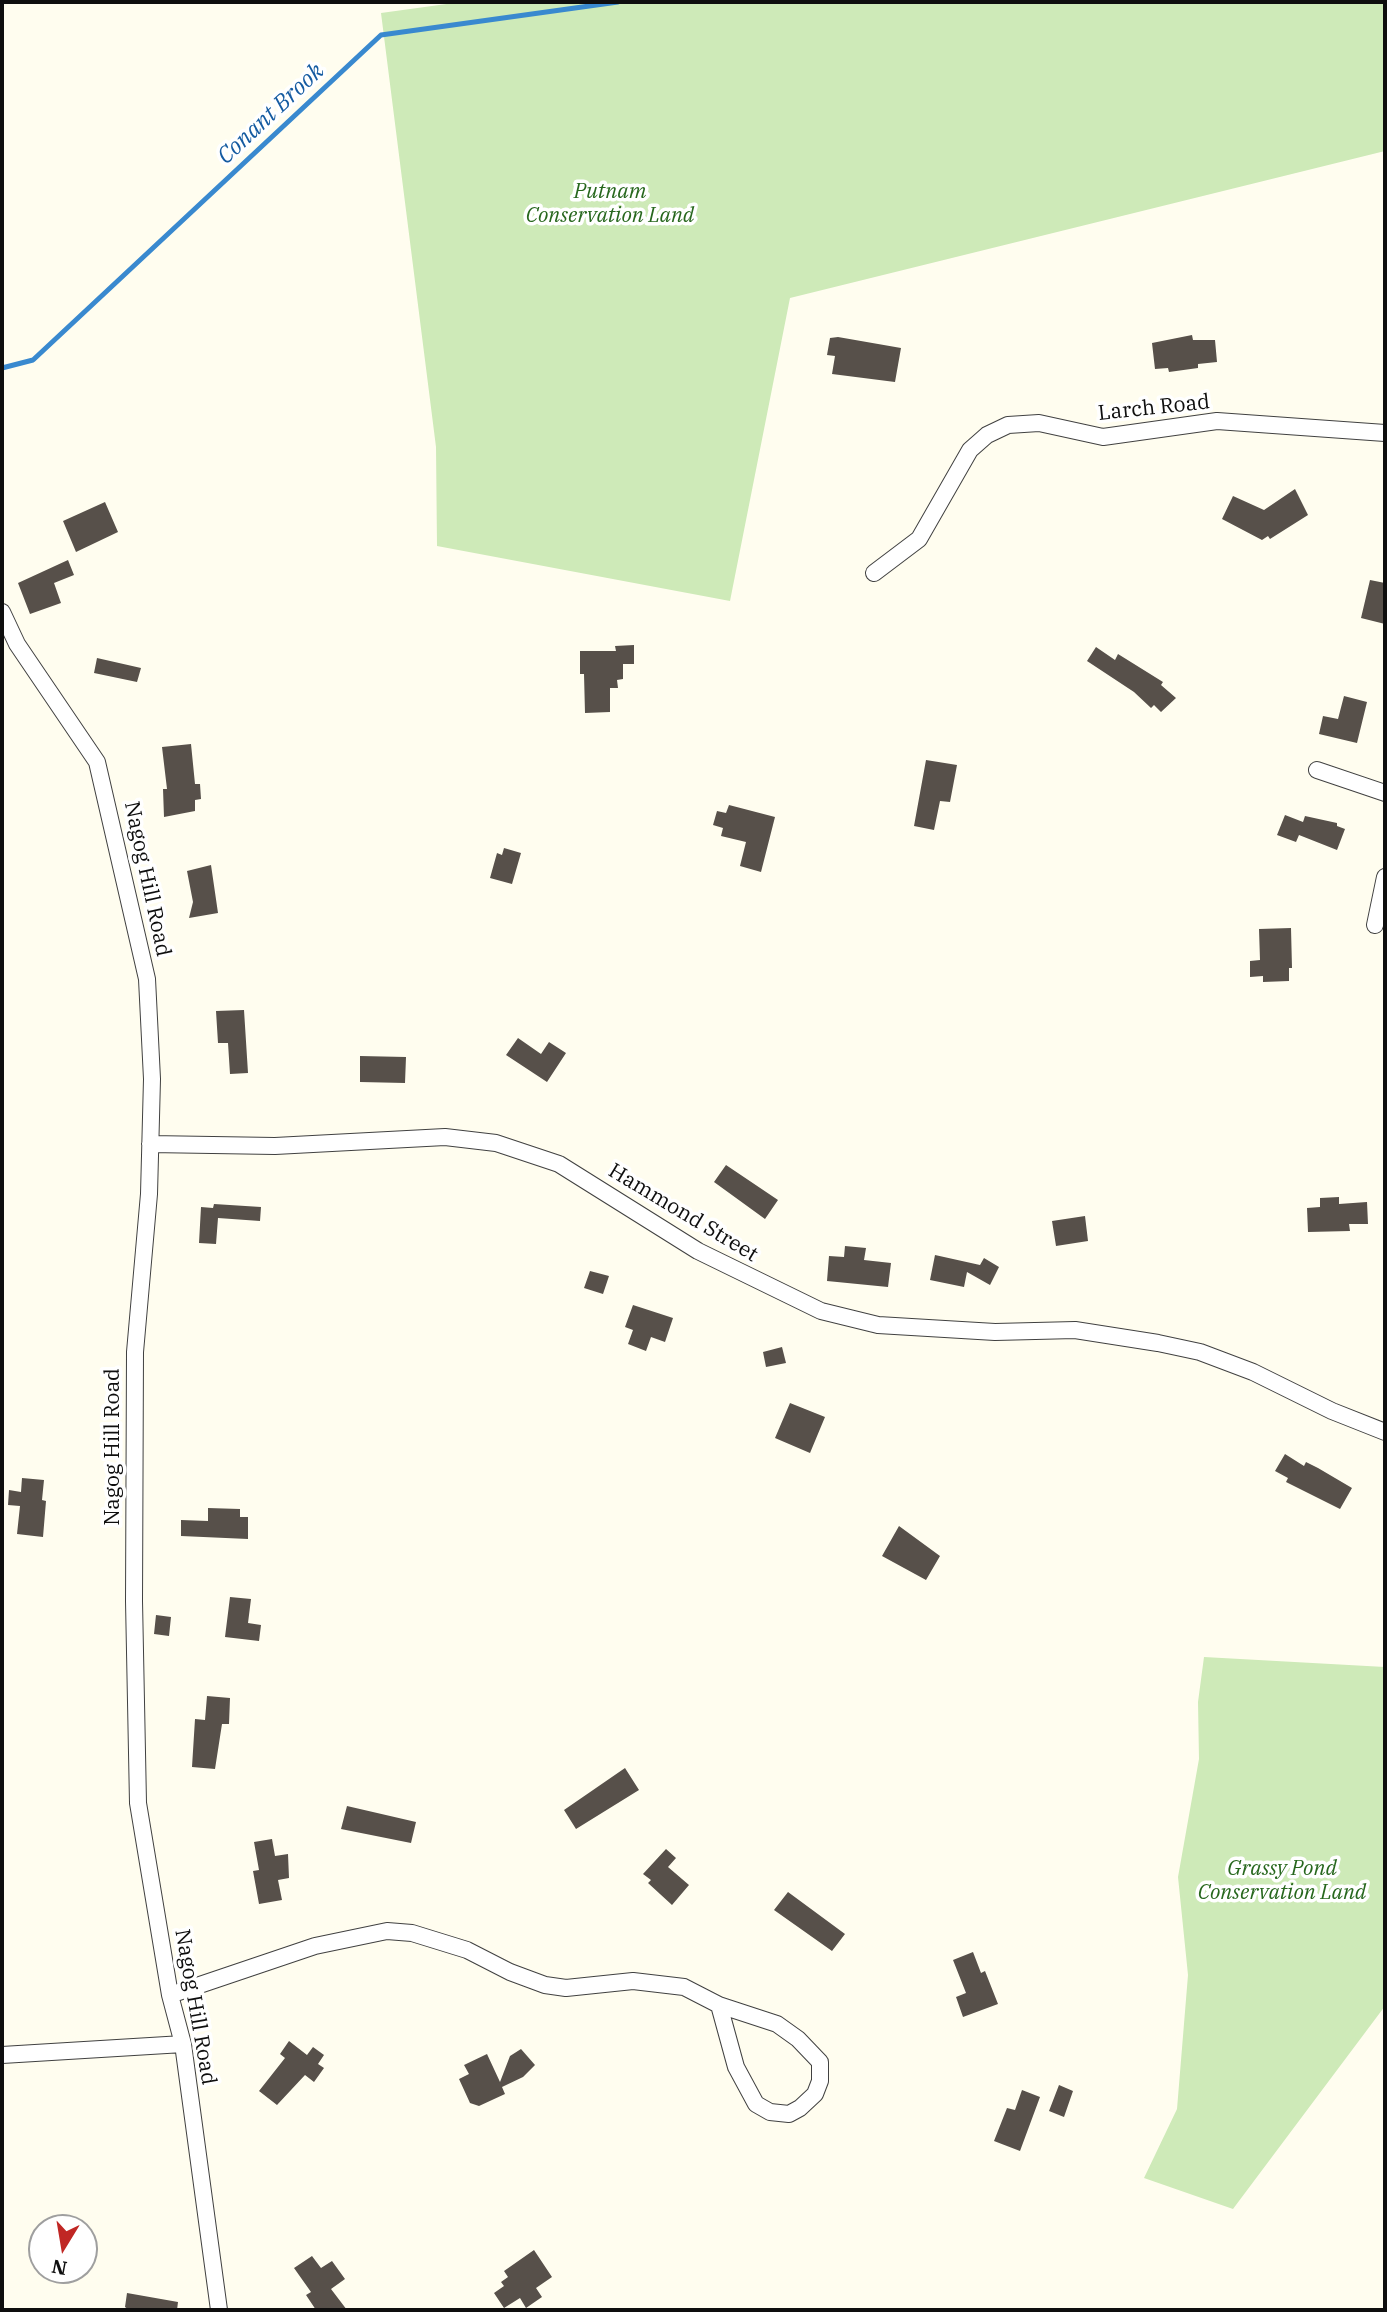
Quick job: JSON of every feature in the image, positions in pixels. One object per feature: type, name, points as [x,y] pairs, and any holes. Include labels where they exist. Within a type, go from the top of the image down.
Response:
[{"type":"street","name":"Larch Road","points":[[874,573],[919,539],[970,450],[987,435],[1008,425],[1039,423],[1112,437],[1172,425],[1217,421],[1385,433]]},
{"type":"street","name":"Nagog Hill Road","points":[[2,612],[17,644],[97,761],[107,793],[147,979],[152,1079],[150,1144],[135,1352],[134,1601],[138,1803],[170,1995],[183,2044],[219,2310]]},
{"type":"street","points":[[1317,770],[1385,793]]},
{"type":"street","points":[[1375,925],[1385,877]]},
{"type":"street","name":"Hammond Street","points":[[150,1144],[275,1146],[445,1137],[496,1143],[559,1164],[698,1251],[821,1311],[878,1325],[995,1332],[1075,1330],[1200,1352],[1253,1372],[1332,1411],[1385,1432]]},
{"type":"street","points":[[170,1995],[315,1946],[387,1931],[412,1933],[467,1951],[545,1985],[566,1988],[633,1981],[684,1987],[719,2005],[777,2024],[798,2039],[820,2062],[820,2081],[815,2094],[800,2108],[789,2114],[770,2112],[756,2104],[736,2067],[719,2005]]},
{"type":"street","points":[[2,2055],[183,2044]]},
{"type":"green space","name":"Putnam Conservation Land","points":[[461,2],[1385,2],[1385,151],[790,298],[730,601],[437,546],[436,447],[381,13]]},
{"type":"green space","name":"Grassy Pond Conservation Land","points":[[1204,1657],[1385,1667],[1385,2006],[1233,2209],[1144,2178],[1177,2109],[1188,1975],[1178,1877],[1199,1759],[1198,1702]]},
{"type":"building","points":[[1192,335],[1193,340],[1215,340],[1217,362],[1169,372],[1168,368],[1155,369],[1152,343]]},
{"type":"building","points":[[838,337],[901,348],[895,382],[832,374],[835,356],[827,355],[830,338]]},
{"type":"building","points":[[1295,489],[1308,515],[1270,539],[1268,536],[1262,540],[1222,519],[1233,496],[1264,510]]},
{"type":"building","points":[[105,502],[118,532],[76,552],[63,521]]},
{"type":"building","points":[[68,560],[74,575],[54,583],[61,603],[30,614],[18,583]]},
{"type":"building","points":[[1370,580],[1385,583],[1385,624],[1361,618]]},
{"type":"building","points":[[634,645],[634,664],[623,664],[623,679],[617,680],[618,688],[610,688],[610,712],[585,713],[584,674],[580,674],[580,651],[616,651],[615,646]]},
{"type":"building","points":[[1096,647],[1115,660],[1118,654],[1163,682],[1161,685],[1176,698],[1161,712],[1154,705],[1151,708],[1134,692],[1087,661]]},
{"type":"building","points":[[97,658],[141,668],[137,682],[94,673]]},
{"type":"building","points":[[1344,696],[1367,702],[1357,743],[1319,734],[1323,716],[1338,719]]},
{"type":"building","points":[[191,744],[195,784],[200,784],[201,799],[195,800],[195,811],[164,817],[163,789],[167,789],[162,747]]},
{"type":"building","points":[[926,760],[957,765],[950,802],[940,801],[934,830],[914,826]]},
{"type":"building","points":[[729,805],[775,817],[761,872],[740,866],[746,842],[721,836],[723,828],[713,825],[717,811],[726,813]]},
{"type":"building","points":[[1285,815],[1303,822],[1305,816],[1337,823],[1337,826],[1345,829],[1337,850],[1299,835],[1296,842],[1277,835]]},
{"type":"building","points":[[504,848],[521,853],[512,884],[490,878],[497,853],[502,855]]},
{"type":"building","points":[[211,865],[218,913],[189,918],[193,902],[187,871]]},
{"type":"building","points":[[1291,928],[1292,968],[1289,968],[1289,981],[1263,982],[1263,976],[1250,977],[1250,961],[1260,960],[1259,929]]},
{"type":"building","points":[[244,1010],[248,1073],[230,1074],[228,1043],[218,1043],[216,1011]]},
{"type":"building","points":[[518,1038],[541,1054],[549,1042],[566,1053],[547,1082],[506,1055]]},
{"type":"building","points":[[360,1056],[406,1057],[405,1083],[360,1082]]},
{"type":"building","points":[[726,1165],[778,1200],[765,1219],[714,1182]]},
{"type":"building","points":[[1339,1197],[1339,1204],[1367,1202],[1368,1224],[1349,1224],[1350,1231],[1308,1232],[1307,1208],[1320,1207],[1320,1198]]},
{"type":"building","points":[[214,1204],[261,1207],[260,1221],[218,1218],[216,1244],[199,1243],[201,1207],[213,1208]]},
{"type":"building","points":[[1085,1216],[1088,1241],[1056,1246],[1052,1221]]},
{"type":"building","points":[[845,1246],[866,1248],[864,1260],[891,1263],[888,1287],[827,1281],[829,1256],[844,1257]]},
{"type":"building","points":[[935,1255],[980,1265],[984,1258],[999,1267],[990,1285],[967,1272],[964,1287],[930,1280]]},
{"type":"building","points":[[590,1271],[609,1276],[603,1294],[584,1288]]},
{"type":"building","points":[[633,1305],[673,1318],[665,1342],[651,1337],[646,1351],[628,1344],[633,1330],[625,1327]]},
{"type":"building","points":[[782,1347],[786,1363],[766,1367],[763,1352]]},
{"type":"building","points":[[790,1403],[825,1417],[810,1453],[775,1438]]},
{"type":"building","points":[[1285,1454],[1304,1466],[1306,1462],[1318,1468],[1352,1488],[1340,1509],[1286,1482],[1288,1478],[1275,1471]]},
{"type":"building","points":[[22,1478],[44,1480],[42,1500],[46,1501],[43,1537],[17,1534],[20,1506],[8,1505],[9,1490],[21,1492]]},
{"type":"building","points":[[208,1508],[240,1509],[240,1517],[248,1517],[248,1539],[181,1536],[181,1520],[208,1521]]},
{"type":"building","points":[[899,1526],[940,1556],[926,1580],[882,1556]]},
{"type":"building","points":[[230,1597],[251,1599],[248,1623],[261,1625],[259,1641],[225,1637]]},
{"type":"building","points":[[156,1615],[171,1617],[169,1636],[154,1634]]},
{"type":"building","points":[[207,1696],[230,1698],[229,1724],[222,1724],[215,1769],[192,1767],[195,1719],[205,1720]]},
{"type":"building","points":[[625,1768],[639,1790],[576,1829],[564,1810]]},
{"type":"building","points":[[347,1806],[416,1822],[411,1843],[341,1829]]},
{"type":"building","points":[[272,1839],[275,1856],[288,1854],[289,1878],[278,1880],[282,1900],[259,1904],[253,1871],[259,1870],[254,1842]]},
{"type":"building","points":[[666,1849],[676,1858],[668,1867],[689,1885],[672,1905],[648,1883],[651,1880],[643,1874]]},
{"type":"building","points":[[788,1892],[845,1934],[832,1951],[774,1910]]},
{"type":"building","points":[[973,1952],[981,1973],[985,1971],[998,2004],[963,2017],[956,1997],[966,1993],[953,1960]]},
{"type":"building","points":[[289,2041],[307,2055],[313,2047],[324,2055],[318,2064],[324,2068],[314,2082],[305,2075],[277,2105],[259,2091],[285,2058],[280,2054]]},
{"type":"building","points":[[521,2049],[535,2065],[523,2077],[502,2087],[505,2094],[479,2106],[470,2103],[459,2079],[469,2074],[464,2065],[487,2054],[500,2082],[510,2056]]},
{"type":"building","points":[[1059,2085],[1073,2091],[1064,2117],[1049,2111]]},
{"type":"building","points":[[1022,2090],[1040,2097],[1020,2151],[994,2141],[1007,2108],[1015,2110]]},
{"type":"building","points":[[534,2250],[552,2277],[536,2288],[542,2297],[526,2308],[520,2298],[504,2308],[494,2293],[504,2286],[501,2282],[508,2277],[504,2271]]},
{"type":"building","points":[[312,2256],[321,2268],[332,2261],[345,2279],[331,2289],[347,2310],[316,2310],[306,2295],[311,2292],[294,2268]]},
{"type":"building","points":[[127,2293],[178,2302],[177,2310],[129,2310],[125,2307]]},
{"type":"waterway","name":"Conant Brook","points":[[2,368],[33,360],[381,35],[618,2]]}]
